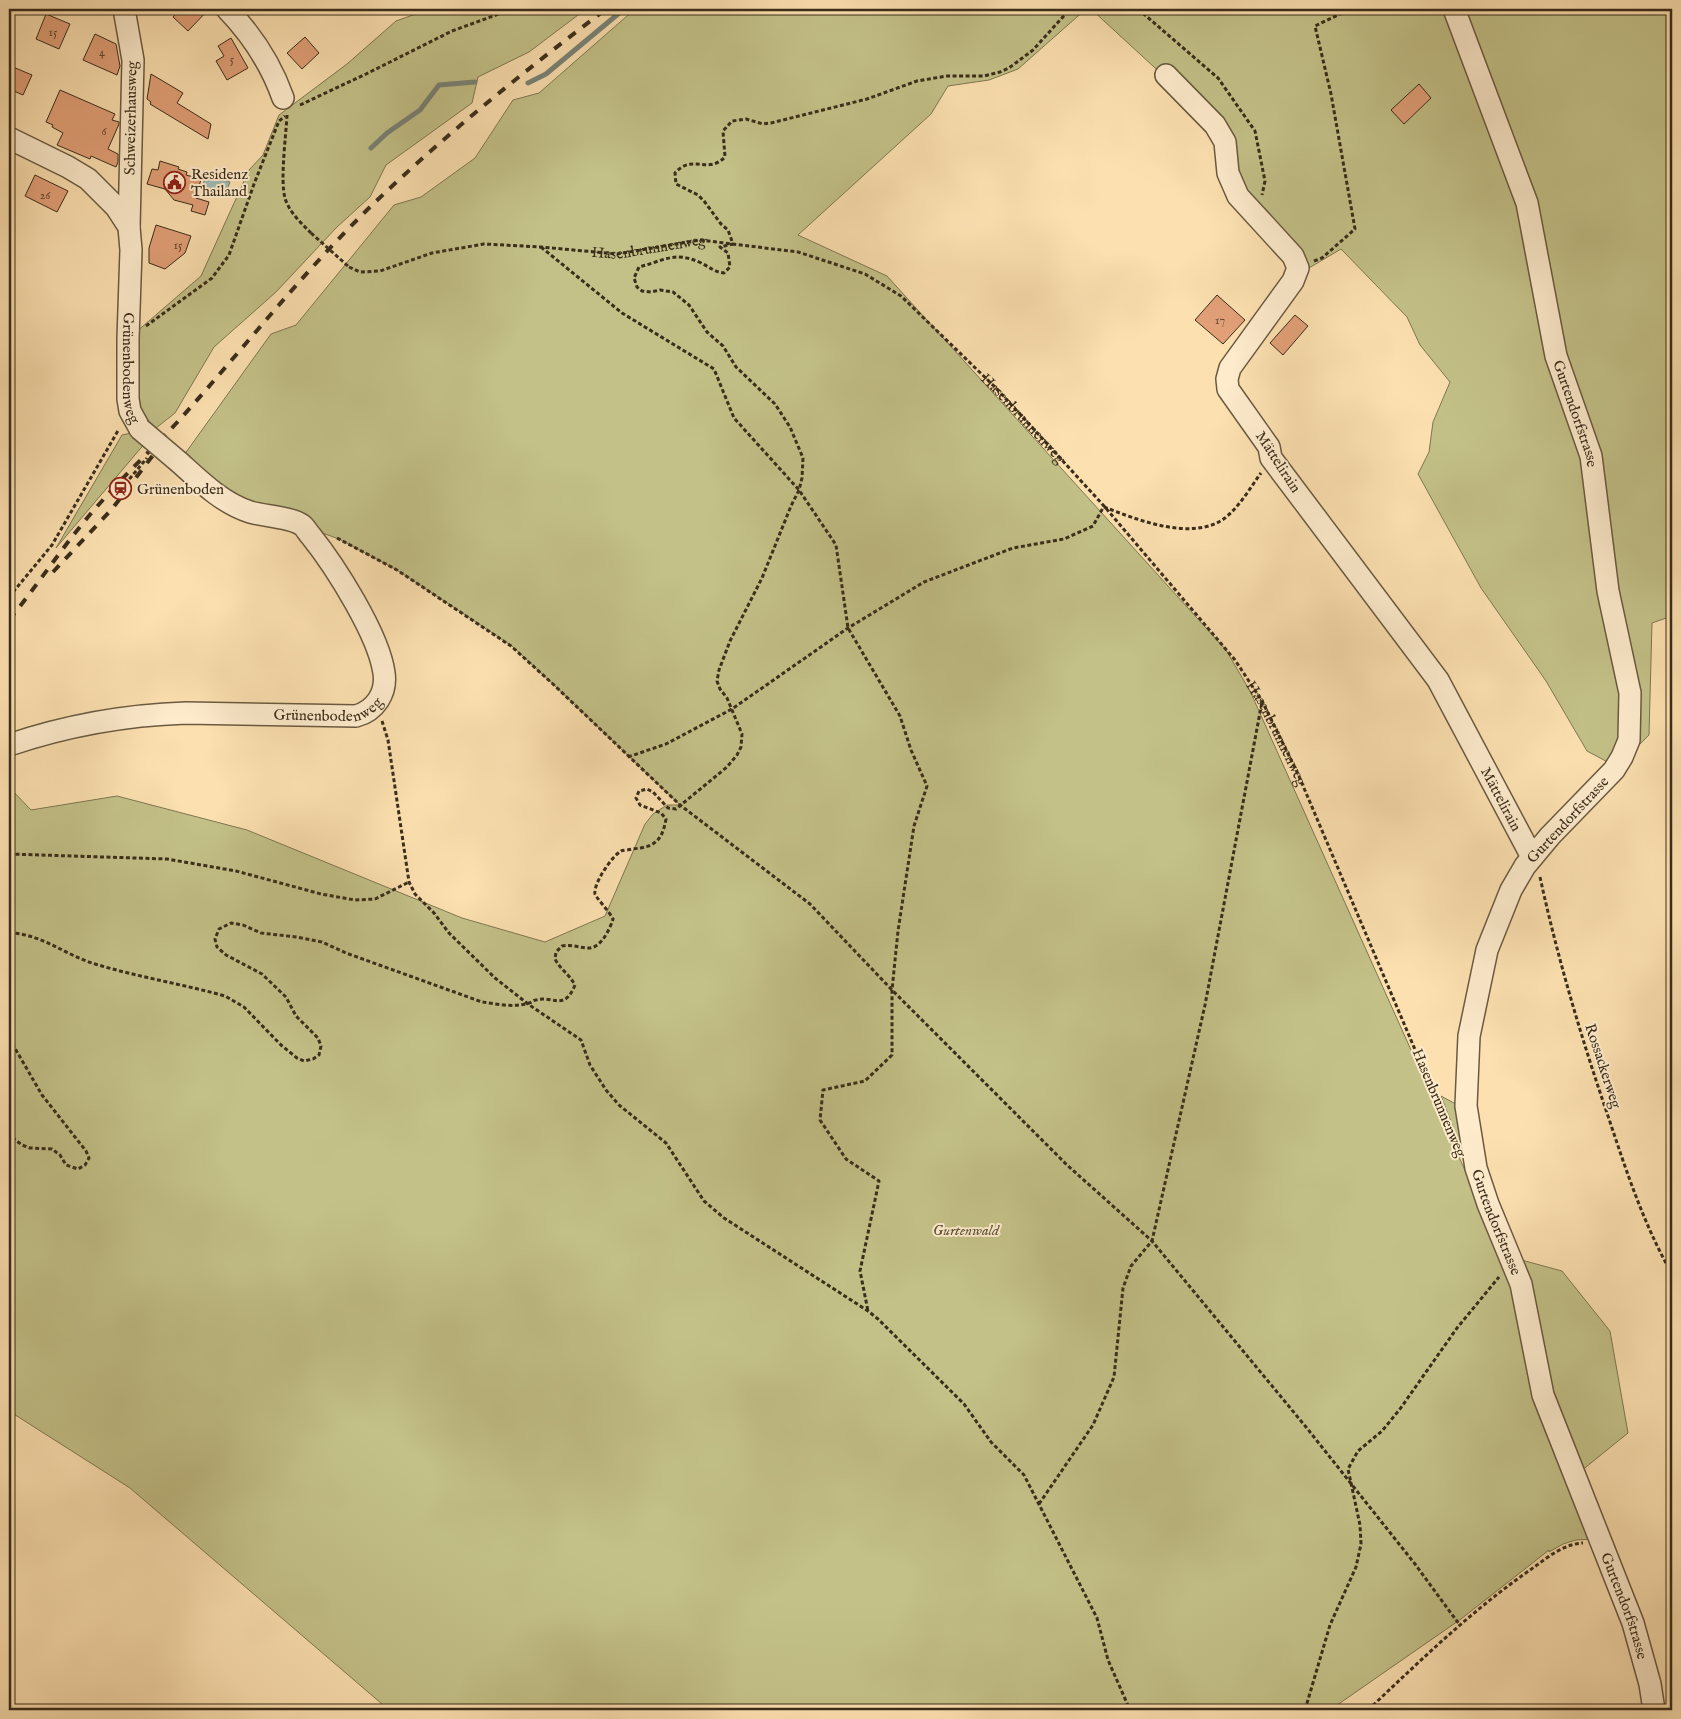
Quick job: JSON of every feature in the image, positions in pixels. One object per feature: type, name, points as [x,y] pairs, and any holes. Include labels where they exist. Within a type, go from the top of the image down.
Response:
[{"type":"street","name":"Schweizerhausweg","points":[[124,9],[133,60],[129,227]]},
{"type":"street","points":[[227,9],[245,28],[262,53],[288,106]]},
{"type":"street","name":"Gurtendorfstrasse","points":[[1454,9],[1526,203],[1556,356],[1591,456],[1608,591],[1630,693],[1629,740],[1622,757],[1614,770],[1532,857],[1511,890],[1487,950],[1469,1036],[1466,1106],[1476,1168],[1488,1204],[1521,1284],[1543,1395],[1633,1623],[1650,1684],[1654,1710]]},
{"type":"street","points":[[1166,75],[1215,126],[1225,142],[1228,173],[1238,196],[1293,256],[1298,268]]},
{"type":"street","name":"Grünenbodenweg","points":[[9,138],[88,179],[116,206],[129,227],[131,250],[128,339],[135,420],[159,445],[208,488],[232,504],[252,513],[278,517],[301,524],[331,562],[366,624],[376,646],[384,674],[383,686],[376,704],[370,710],[356,716],[186,713],[135,717],[75,727],[9,745]]},
{"type":"street","name":"Mättelirain","points":[[1298,268],[1293,281],[1230,368],[1227,378],[1228,389],[1269,447],[1271,458],[1438,680],[1532,857]]},
{"type":"path","points":[[128,339],[212,278],[229,256],[254,184],[279,121],[288,106],[366,74],[452,31],[508,9]]},
{"type":"path","points":[[9,933],[35,937],[67,954],[93,964],[225,996],[244,1007],[281,1045],[297,1058],[304,1061],[313,1060],[319,1055],[321,1046],[318,1038],[296,1016],[286,998],[262,974],[226,955],[217,947],[215,939],[219,930],[231,923],[243,925],[261,933],[322,942],[482,1002],[504,1006],[528,1004],[537,999],[562,1000],[571,994],[575,985],[570,975],[558,965],[555,959],[556,952],[562,946],[570,944],[591,948],[598,945],[613,919],[595,895],[595,886],[615,856],[622,851],[652,846],[658,841],[663,832],[666,819],[661,813],[640,805],[636,798],[639,791],[647,789],[653,792],[668,808],[676,809],[727,767],[741,747],[742,734],[727,698],[717,681],[719,670],[730,641],[762,578],[799,490],[802,478],[803,458],[797,441],[775,404],[736,367],[723,346],[707,332],[689,305],[673,292],[660,290],[642,291],[636,287],[634,278],[639,267],[669,257],[688,258],[708,266],[716,272],[724,273],[730,267],[728,253],[720,247],[733,244],[728,230],[698,195],[676,184],[675,173],[680,167],[694,163],[711,166],[720,163],[725,157],[722,131],[732,121],[746,119],[763,124],[771,123],[867,99],[917,80],[947,76],[984,76],[1000,72],[1009,68],[1033,50],[1070,9]]},
{"type":"path","points":[[1298,268],[1322,258],[1355,229],[1331,94],[1315,26],[1340,14],[1333,9]]},
{"type":"path","name":"Hasenbrunnenweg","points":[[288,106],[283,184],[285,199],[294,216],[311,233],[349,267],[360,272],[380,271],[432,253],[484,244],[617,254],[700,240],[798,252],[865,274],[901,296],[996,388],[1104,506],[1235,660],[1262,701],[1298,774],[1451,1135]]},
{"type":"path","points":[[541,247],[622,313],[714,369],[734,418],[799,490],[836,545],[848,628],[900,716],[910,750],[927,786],[914,826],[898,931],[892,990],[892,1055],[865,1081],[823,1090],[822,1098],[820,1120],[846,1159],[879,1181],[860,1271],[868,1311]]},
{"type":"path","points":[[9,597],[52,545],[135,420]]},
{"type":"path","points":[[121,489],[159,445]]},
{"type":"path","points":[[628,757],[666,744],[732,709],[848,628],[924,582],[1013,548],[1064,539],[1093,526],[1104,506],[1136,519],[1169,527],[1188,529],[1205,527],[1224,518],[1238,505],[1271,458]]},
{"type":"path","points":[[331,536],[397,570],[512,646],[680,805],[810,904],[892,990],[1067,1164],[1152,1241],[1415,1564],[1459,1624]]},
{"type":"path","points":[[1038,1504],[1093,1425],[1114,1377],[1123,1288],[1131,1266],[1152,1241],[1205,1005],[1262,701]]},
{"type":"path","points":[[376,704],[388,740],[409,882],[415,894],[434,913],[449,933],[495,978],[528,1004],[582,1040],[590,1065],[606,1090],[619,1105],[666,1144],[704,1201],[724,1218],[868,1311],[964,1404],[991,1442],[1024,1475],[1097,1618],[1108,1660],[1130,1710]]},
{"type":"path","points":[[9,854],[167,859],[236,871],[321,894],[355,900],[375,899],[409,882]]},
{"type":"path","name":"Rossackerweg","points":[[1532,857],[1538,871],[1583,1045],[1637,1202],[1656,1246],[1672,1274]]},
{"type":"path","points":[[9,1038],[42,1095],[86,1151],[89,1158],[85,1165],[78,1169],[66,1165],[60,1155],[52,1149],[30,1148],[22,1145],[9,1134]]},
{"type":"path","points":[[1306,1710],[1330,1625],[1356,1567],[1361,1544],[1360,1525],[1348,1469],[1358,1451],[1382,1431],[1394,1416],[1457,1328],[1512,1261]]},
{"type":"path","points":[[1368,1710],[1459,1624],[1507,1586],[1561,1548],[1581,1543],[1601,1544]]},
{"type":"green space","points":[[430,9],[586,9],[529,52],[478,77],[472,103],[386,165],[370,197],[337,227],[276,292],[214,347],[175,413],[156,428],[140,429],[128,339],[201,276],[249,170],[263,155],[279,115],[347,64],[396,21]]},
{"type":"green space","name":"Gurtenwald","points":[[635,9],[1086,9],[1018,69],[989,80],[948,86],[931,114],[798,235],[887,276],[1226,650],[1250,691],[1503,1255],[1562,1271],[1610,1331],[1628,1433],[1570,1480],[1593,1539],[1576,1540],[1563,1544],[1549,1552],[1549,1550],[1461,1619],[1330,1710],[389,1710],[130,1488],[9,1411],[9,787],[31,810],[117,796],[247,830],[462,918],[545,942],[605,916],[645,824],[653,814],[667,805],[680,805],[512,646],[397,570],[339,539],[278,517],[179,462],[271,334],[296,325],[394,205],[421,197],[475,158],[513,100],[539,93]]},
{"type":"green space","points":[[1091,9],[1672,9],[1672,616],[1652,623],[1649,735],[1617,767],[1587,751],[1546,681],[1481,588],[1418,474],[1429,452],[1433,422],[1450,382],[1420,345],[1407,317],[1341,249],[1309,268],[1240,196],[1229,136]]},
{"type":"green space","points":[[136,432],[146,442],[56,548],[122,435]]},
{"type":"green space","points":[[1441,1096],[1454,1103],[1462,1100],[1464,1155]]},
{"type":"water","points":[[206,175],[230,182],[226,192],[217,189],[216,192],[202,188]]},
{"type":"building","points":[[180,9],[209,9],[188,31],[173,17]]},
{"type":"building","points":[[46,14],[70,24],[59,49],[36,39]]},
{"type":"building","points":[[95,34],[116,44],[120,66],[117,75],[83,60]]},
{"type":"building","points":[[305,37],[319,53],[302,69],[287,53]]},
{"type":"building","points":[[231,38],[248,68],[227,80],[216,61],[224,56],[218,46]]},
{"type":"building","points":[[13,67],[32,75],[23,95],[9,89],[9,77]]},
{"type":"building","points":[[151,74],[183,93],[177,103],[211,124],[208,139],[150,104],[151,102],[147,99]]},
{"type":"building","points":[[1419,84],[1431,98],[1404,124],[1391,110]]},
{"type":"building","points":[[60,90],[115,114],[112,120],[119,122],[119,124],[108,149],[118,154],[116,167],[91,156],[90,159],[57,145],[63,133],[46,122]]},
{"type":"building","points":[[160,161],[179,167],[178,169],[187,172],[186,175],[201,179],[196,198],[209,202],[205,215],[191,211],[193,205],[174,200],[165,189],[147,184],[152,169],[158,170]]},
{"type":"building","points":[[35,175],[68,191],[57,212],[25,196]]},
{"type":"building","points":[[156,225],[191,236],[185,253],[165,269],[149,263],[149,248]]},
{"type":"building","points":[[1217,295],[1245,320],[1223,344],[1195,320]]},
{"type":"building","points":[[1295,315],[1308,326],[1283,355],[1270,343]]},
{"type":"waterway","points":[[528,83],[546,74],[624,9]]},
{"type":"waterway","points":[[371,148],[387,133],[420,110],[439,85],[475,82]]},
{"type":"railway","points":[[9,620],[90,515],[182,417],[295,287],[366,211],[453,131],[606,9]]},
{"type":"railway","points":[[53,572],[112,509],[157,450]]},
{"type":"place","name":"Residenz Thailand","points":[[175,183]]},
{"type":"place","name":"Grünenboden","points":[[121,489]]}]
